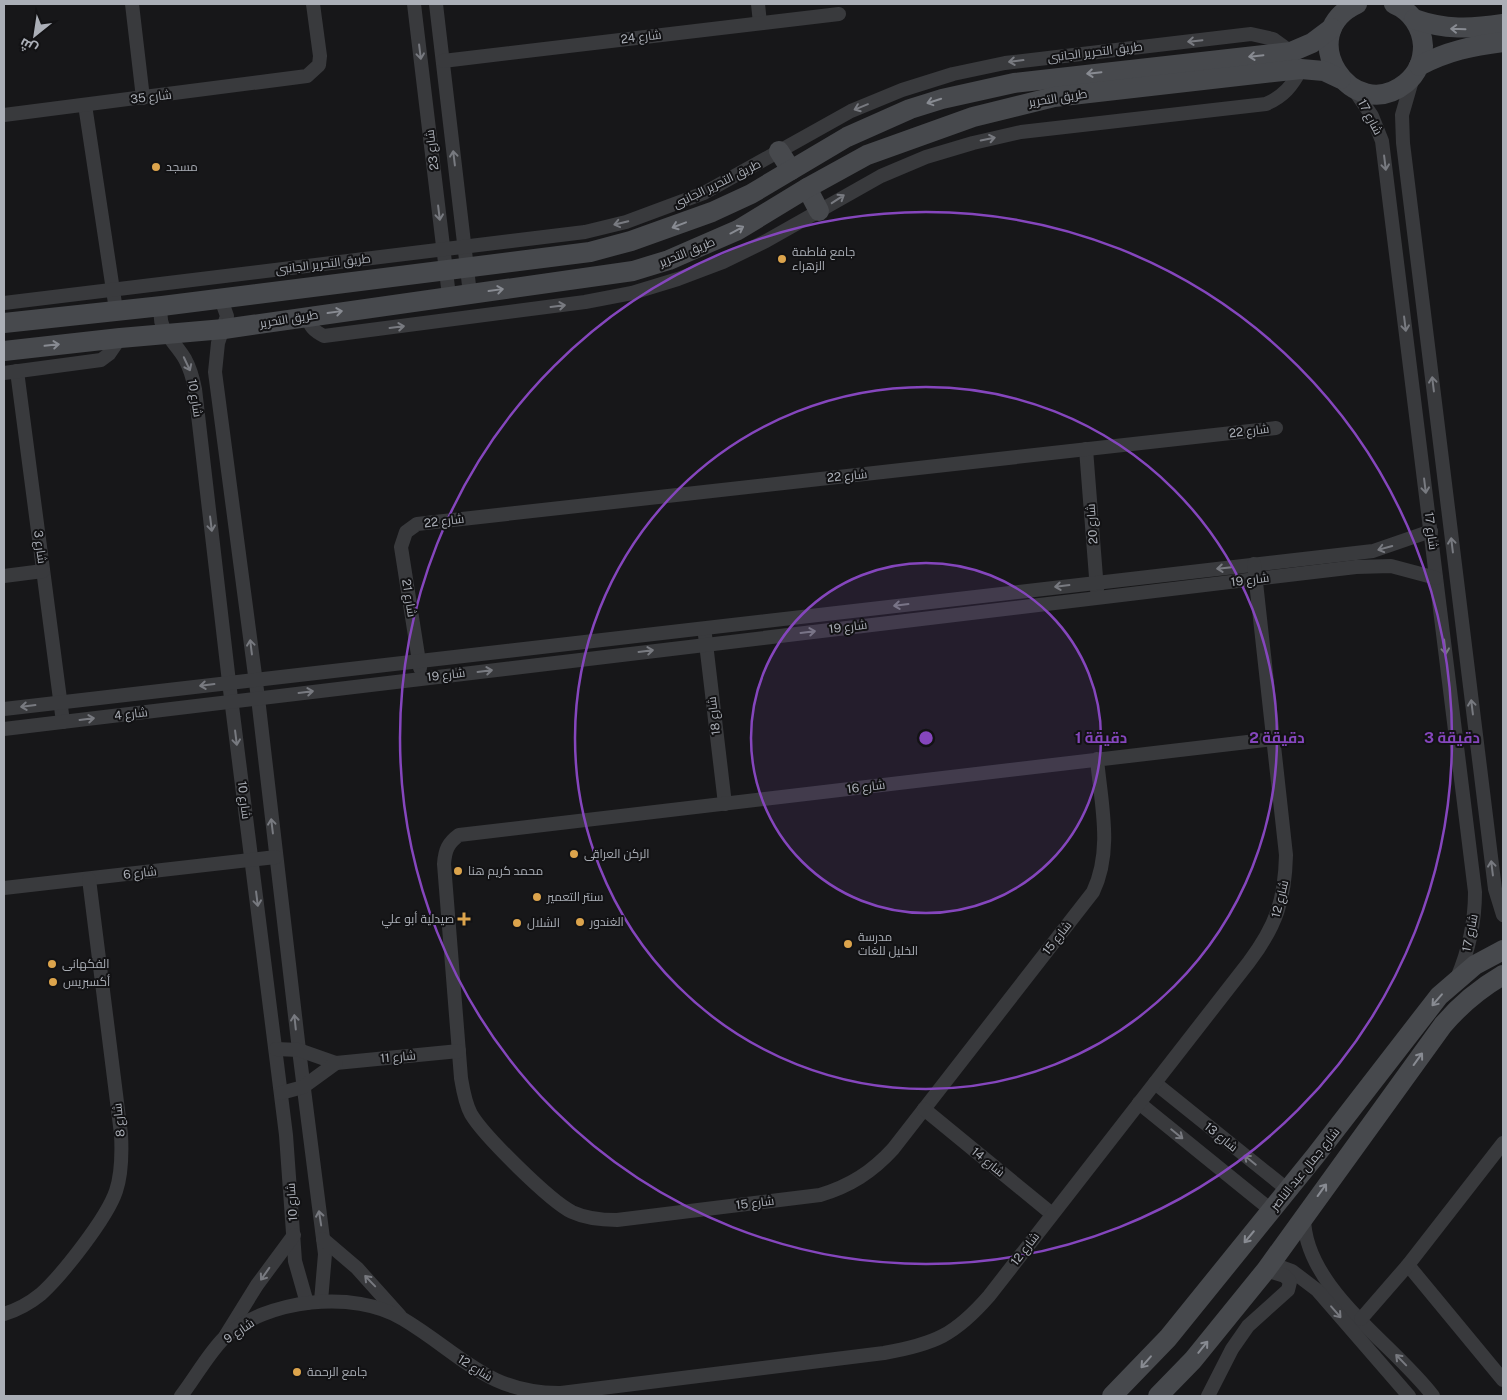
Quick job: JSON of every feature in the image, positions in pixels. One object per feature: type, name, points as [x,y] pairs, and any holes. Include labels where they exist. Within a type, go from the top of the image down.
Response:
[{"type":"street","points":[[132,4],[144,98]]},
{"type":"street","name":"شارع 35","points":[[4,115],[307,76],[319,64],[320,56],[313,4]]},
{"type":"street","name":"شارع 23","points":[[414,4],[449,296]]},
{"type":"street","name":"شارع 23","points":[[436,4],[470,294]]},
{"type":"street","points":[[758,4],[760,23]]},
{"type":"street","name":"طريق التحرير","points":[[4,351],[120,338],[224,330],[307,316],[633,272],[669,260],[738,230],[807,188],[867,155],[973,117],[1054,97],[1296,60],[1332,28],[1344,12],[1354,5]]},
{"type":"street","points":[[1401,8],[1429,25],[1459,29],[1503,24]]},
{"type":"street","points":[[1401,8],[1422,37],[1422,56],[1417,70]]},
{"type":"street","name":"شارع 24","points":[[443,61],[839,14]]},
{"type":"street","points":[[1332,28],[1329,37],[1330,57],[1347,83]]},
{"type":"street","name":"طريق التحرير الجانبى","points":[[4,303],[585,232],[626,222],[704,193],[851,112],[902,90],[953,74],[1005,63],[1252,34],[1273,38],[1296,60]]},
{"type":"street","points":[[1417,70],[1434,58],[1463,47],[1503,42]]},
{"type":"street","points":[[307,316],[310,325],[316,332],[324,336],[585,302],[632,293],[678,279],[723,262],[880,176],[926,157],[973,143],[1021,132],[1266,104],[1280,98],[1291,87],[1296,60]]},
{"type":"street","name":"طريق التحرير","points":[[4,323],[221,299],[590,252],[631,241],[712,212],[751,194],[840,141],[878,122],[973,90],[1014,82],[1296,60],[1324,71],[1371,94],[1391,92],[1408,82],[1417,70]]},
{"type":"street","name":"شارع 17","points":[[1417,70],[1402,114],[1403,143],[1496,895],[1503,915]]},
{"type":"street","name":"شارع 17","points":[[1347,83],[1372,116],[1382,141],[1475,892],[1475,910],[1469,946],[1456,980]]},
{"type":"street","points":[[85,105],[116,310]]},
{"type":"street","points":[[779,152],[791,170]]},
{"type":"street","points":[[807,188],[819,211]]},
{"type":"street","name":"شارع 10","points":[[221,299],[227,316],[217,350],[215,372],[258,698],[298,1050],[323,1239],[325,1270],[314,1302]]},
{"type":"street","name":"شارع 10","points":[[162,306],[160,322],[167,335],[186,360],[195,389],[229,682],[276,1048],[295,1261],[314,1302]]},
{"type":"street","points":[[10,372],[101,360],[110,354],[120,338]]},
{"type":"street","name":"شارع 3","points":[[10,372],[43,571],[63,722]]},
{"type":"street","name":"شارع 22","points":[[418,524],[1276,428]]},
{"type":"street","name":"شارع 20","points":[[1086,449],[1097,598]]},
{"type":"street","name":"شارع 21","points":[[418,524],[406,532],[401,547],[422,678]]},
{"type":"street","name":"شارع 19","points":[[255,679],[1373,551],[1430,531]]},
{"type":"street","name":"شارع 12","points":[[314,1302],[362,1304],[402,1318],[481,1373],[519,1390],[541,1394],[561,1394],[884,1353],[918,1347],[937,1340],[960,1326],[989,1296],[1272,929],[1280,908],[1286,880],[1286,855],[1254,564]]},
{"type":"street","name":"شارع 19","points":[[258,698],[1373,566],[1409,570],[1436,578]]},
{"type":"street","points":[[4,576],[43,571]]},
{"type":"street","name":"شارع 18","points":[[704,628],[724,804]]},
{"type":"street","name":"شارع 4","points":[[4,709],[255,679]]},
{"type":"street","name":"شارع 4","points":[[4,729],[258,698]]},
{"type":"street","name":"شارع 16","points":[[459,835],[1273,739]]},
{"type":"street","name":"شارع 15","points":[[459,835],[450,842],[444,852],[444,864],[459,1051],[464,1096],[471,1114],[482,1129],[554,1201],[573,1212],[594,1219],[617,1220],[820,1195],[841,1188],[861,1178],[878,1166],[1093,892],[1104,862],[1105,846],[1097,759]]},
{"type":"street","name":"شارع 6","points":[[4,888],[276,857]]},
{"type":"street","name":"شارع 8","points":[[4,1314],[28,1303],[53,1281],[94,1230],[116,1191],[121,1164],[121,1134],[89,879]]},
{"type":"street","points":[[1475,910],[1489,904],[1496,895]]},
{"type":"street","name":"شارع جمال عبد الناصر","points":[[1112,1396],[1168,1338],[1288,1190],[1429,1008],[1456,980],[1475,965],[1503,950]]},
{"type":"street","name":"شارع جمال عبد الناصر","points":[[1158,1396],[1193,1360],[1268,1266],[1443,1025],[1460,1005],[1481,988],[1503,975]]},
{"type":"street","name":"شارع 11","points":[[276,1048],[298,1050],[336,1063],[459,1051]]},
{"type":"street","points":[[281,1093],[303,1087],[336,1063]]},
{"type":"street","name":"شارع 13","points":[[1154,1083],[1288,1190]]},
{"type":"street","name":"شارع 13","points":[[1139,1103],[1271,1210]]},
{"type":"street","name":"شارع 14","points":[[924,1109],[1052,1214]]},
{"type":"street","points":[[1361,1319],[1408,1265],[1503,1143]]},
{"type":"street","points":[[1304,1214],[1304,1232],[1322,1286],[1409,1396]]},
{"type":"street","points":[[224,1338],[257,1285],[294,1235]]},
{"type":"street","points":[[323,1239],[357,1268],[402,1318]]},
{"type":"street","points":[[1408,1265],[1503,1380]]},
{"type":"street","points":[[1268,1266],[1292,1271],[1322,1286],[1361,1319],[1426,1394]]},
{"type":"street","points":[[1208,1396],[1232,1349],[1248,1326],[1288,1290],[1290,1282],[1285,1276],[1268,1266]]},
{"type":"street","name":"شارع 9","points":[[181,1396],[224,1338],[263,1316],[314,1302]]},
{"type":"place","name":"مسجد","points":[[156,167]]},
{"type":"place","name":"جامع فاطمة الزهراء","points":[[782,259]]},
{"type":"place","name":"الركن العراقى","points":[[574,854]]},
{"type":"place","name":"محمد كريم هنا","points":[[458,871]]},
{"type":"place","name":"سنتر التعمير","points":[[537,897]]},
{"type":"place","name":"صيدلية أبو علي","points":[[464,919]]},
{"type":"place","name":"الغندور","points":[[580,922]]},
{"type":"place","name":"الشلال","points":[[517,923]]},
{"type":"place","name":"مدرسة الخليل للغات","points":[[848,944]]},
{"type":"place","name":"الفكهانى","points":[[52,964]]},
{"type":"place","name":"أكسبريس","points":[[53,982]]},
{"type":"place","name":"جامع الرحمة","points":[[297,1372]]}]
